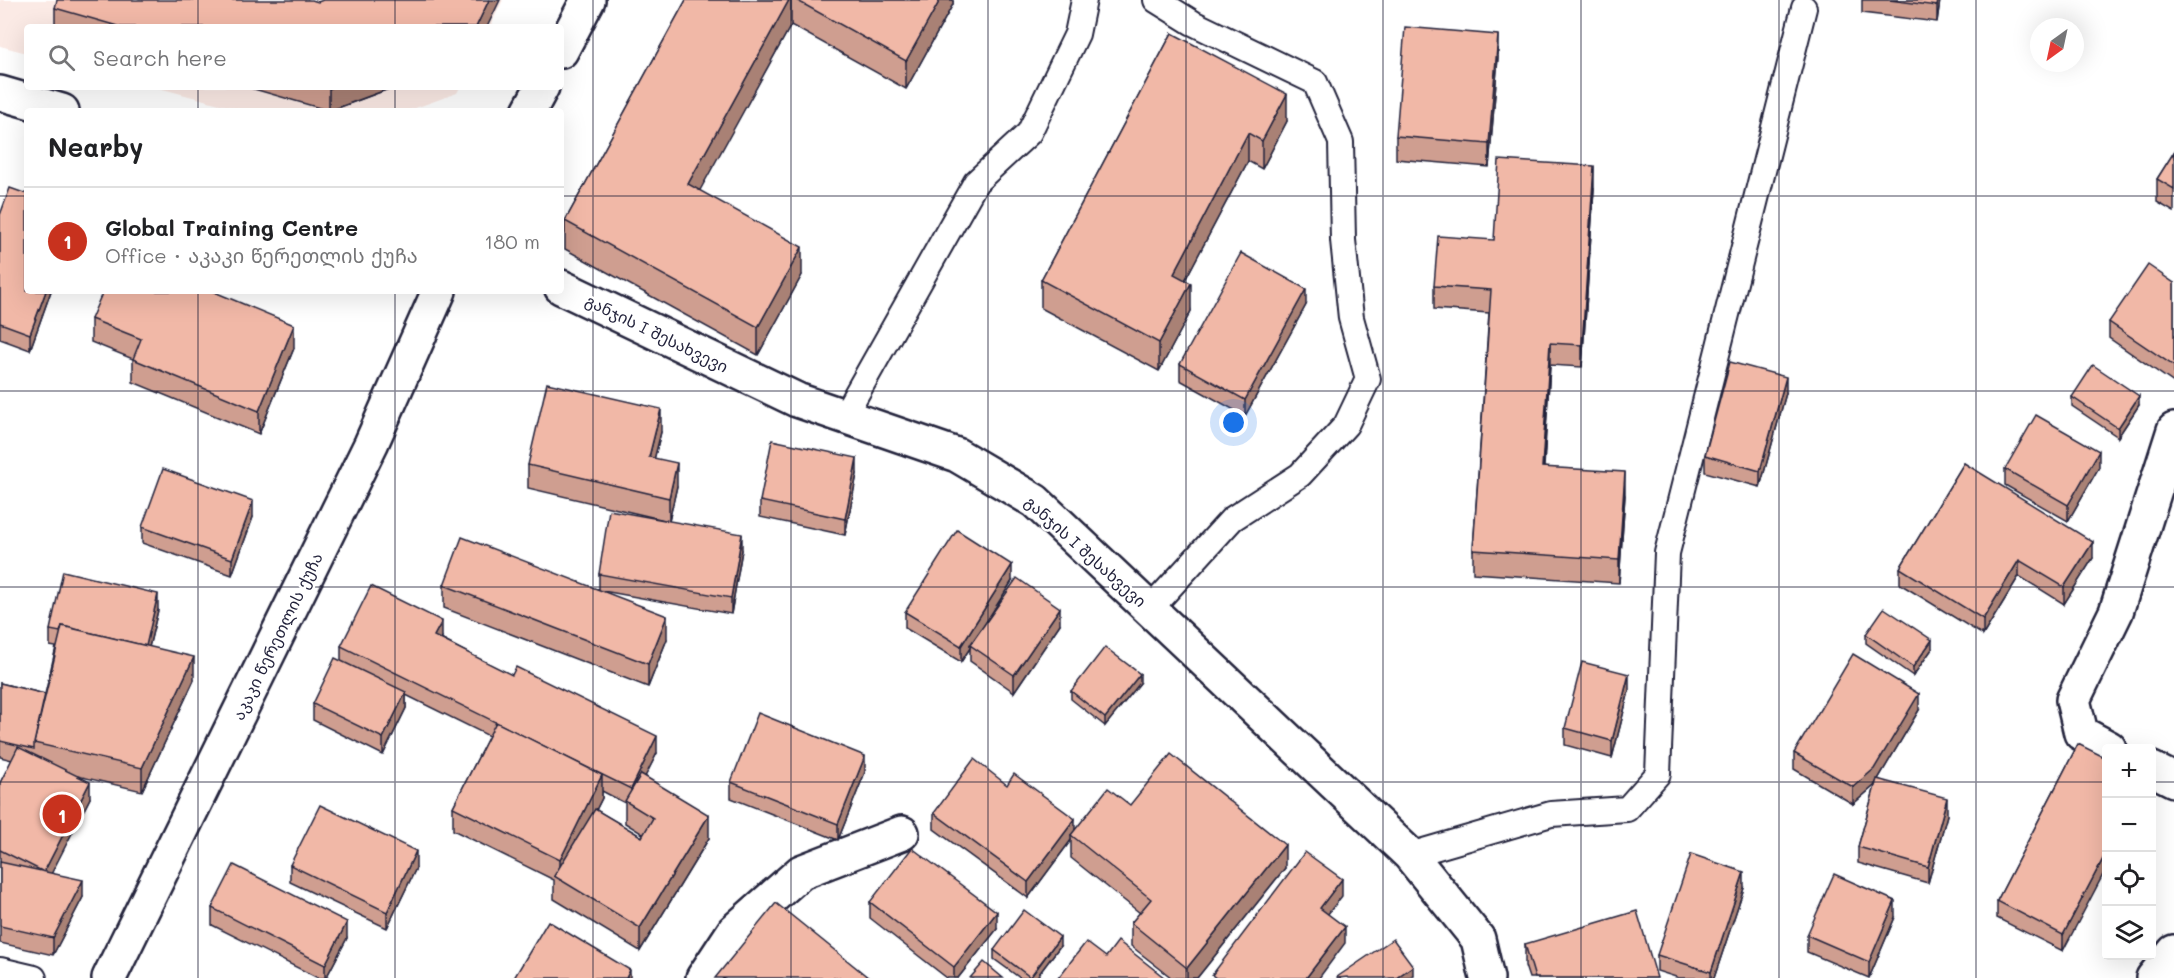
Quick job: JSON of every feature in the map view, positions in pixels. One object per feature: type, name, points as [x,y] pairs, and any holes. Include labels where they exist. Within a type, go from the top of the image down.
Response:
[{"type":"street","points":[[564,45],[588,0]]},
{"type":"street","points":[[531,108],[540,90]]},
{"type":"street","points":[[0,93],[52,108]]},
{"type":"street","name":"განჯის I შესახვევი","points":[[564,288],[797,400],[957,455],[1035,501],[1410,855],[1478,939],[1487,978]]},
{"type":"street","name":"აკაკი წერეთლის ქუჩა","points":[[109,978],[371,444],[438,294]]},
{"type":"street","points":[[2102,744],[2080,733],[2073,700],[2116,612],[2174,430]]},
{"type":"street","points":[[2156,771],[2174,780]]},
{"type":"street","points":[[703,978],[734,931],[801,872],[902,833]]},
{"type":"street","points":[[2153,978],[2174,952]]},
{"type":"lane","points":[[844,416],[976,182],[1029,133],[1077,34],[1084,0]]},
{"type":"lane","points":[[1150,609],[1232,519],[1300,475],[1346,425],[1368,379],[1351,318],[1344,240],[1341,142],[1315,82],[1193,23],[1156,0]]},
{"type":"lane","points":[[1410,855],[1551,814],[1627,809],[1658,774],[1667,553],[1804,8]]},
{"type":"lane","points":[[0,970],[34,978]]},
{"type":"shaded area","points":[[0,0],[503,0],[491,24],[24,24],[24,52],[0,46]]},
{"type":"shaded area","points":[[166,90],[458,90],[457,93],[415,108],[235,108]]},
{"type":"building","points":[[57,0],[312,0],[318,2],[323,0],[489,0],[477,24],[111,24],[55,8]]},
{"type":"building","points":[[686,0],[789,0],[688,184],[802,247],[758,327],[565,221]]},
{"type":"building","points":[[796,0],[940,0],[906,61]]},
{"type":"building","points":[[1889,0],[1938,0],[1937,6]]},
{"type":"building","points":[[1405,27],[1498,35],[1489,144],[1396,136]]},
{"type":"building","points":[[1172,33],[1287,94],[1262,141],[1248,133],[1174,274],[1191,283],[1159,343],[1041,280]]},
{"type":"building","points":[[2174,152],[2174,189],[2157,179]]},
{"type":"building","points":[[1499,160],[1594,166],[1582,345],[1550,343],[1542,467],[1625,472],[1619,560],[1473,550],[1491,290],[1434,286],[1438,236],[1494,240]]},
{"type":"building","points":[[10,188],[24,193],[24,294],[45,294],[30,334],[0,323],[0,215]]},
{"type":"building","points":[[1241,253],[1306,289],[1245,400],[1180,364]]},
{"type":"building","points":[[2148,265],[2174,283],[2174,366],[2109,322]]},
{"type":"building","points":[[102,294],[219,294],[294,325],[259,411],[133,359],[141,339],[91,319]]},
{"type":"building","points":[[1730,362],[1786,377],[1760,471],[1705,455]]},
{"type":"building","points":[[2093,365],[2139,396],[2118,428],[2072,397]]},
{"type":"building","points":[[547,383],[661,409],[649,457],[677,463],[669,498],[528,465]]},
{"type":"building","points":[[2036,415],[2099,451],[2068,505],[2005,469]]},
{"type":"building","points":[[772,440],[857,458],[845,519],[760,501]]},
{"type":"building","points":[[1964,463],[2093,542],[2064,587],[2019,560],[1983,619],[1900,568]]},
{"type":"building","points":[[163,469],[253,501],[232,559],[142,527]]},
{"type":"building","points":[[609,510],[742,534],[731,598],[599,574]]},
{"type":"building","points":[[957,530],[1012,565],[961,646],[905,612]]},
{"type":"building","points":[[462,537],[667,616],[648,664],[444,585]]},
{"type":"building","points":[[63,571],[158,594],[146,646],[62,626],[60,632],[50,630]]},
{"type":"building","points":[[1017,578],[1060,608],[1014,675],[970,645]]},
{"type":"building","points":[[371,586],[442,621],[434,636],[512,675],[516,667],[657,736],[631,789],[341,646]]},
{"type":"building","points":[[1884,608],[1932,640],[1913,667],[1866,634]]},
{"type":"building","points":[[62,626],[194,657],[142,768],[34,743]]},
{"type":"building","points":[[1105,647],[1140,674],[1105,718],[1071,691]]},
{"type":"building","points":[[1853,654],[1919,694],[1874,769],[1853,787],[1794,753]]},
{"type":"building","points":[[335,658],[406,692],[383,738],[313,704]]},
{"type":"building","points":[[1582,662],[1629,674],[1612,741],[1565,728]]},
{"type":"building","points":[[0,683],[45,694],[34,749],[0,741]]},
{"type":"building","points":[[758,713],[865,756],[838,824],[731,782]]},
{"type":"building","points":[[496,722],[602,775],[560,860],[453,807]]},
{"type":"building","points":[[2078,744],[2102,756],[2102,861],[2063,935],[1997,901]]},
{"type":"building","points":[[18,747],[90,782],[44,872],[0,850],[0,783]]},
{"type":"building","points":[[1171,754],[1285,845],[1187,968],[1131,923],[1151,899],[1071,835],[1108,788],[1130,805]]},
{"type":"building","points":[[974,759],[1007,785],[1014,774],[1075,819],[1028,882],[934,813]]},
{"type":"building","points":[[641,774],[709,815],[640,928],[554,876],[595,809],[642,837],[653,818],[625,801]]},
{"type":"building","points":[[1877,779],[1947,798],[1928,867],[1858,847]]},
{"type":"building","points":[[320,805],[416,851],[387,912],[290,865]]},
{"type":"building","points":[[912,848],[997,912],[954,967],[870,902]]},
{"type":"building","points":[[1305,852],[1342,879],[1320,908],[1345,927],[1306,978],[1216,978],[1212,975]]},
{"type":"building","points":[[1691,854],[1744,872],[1711,972],[1657,955]]},
{"type":"building","points":[[0,862],[83,880],[53,938],[0,926]]},
{"type":"building","points":[[234,865],[347,922],[325,965],[212,908]]},
{"type":"building","points":[[1834,874],[1895,901],[1869,962],[1807,935]]},
{"type":"building","points":[[776,903],[869,978],[715,978]]},
{"type":"building","points":[[1024,910],[1060,937],[1030,977],[994,950]]},
{"type":"building","points":[[1637,911],[1657,978],[1535,978],[1525,944]]},
{"type":"building","points":[[548,921],[630,970],[626,978],[514,978]]},
{"type":"building","points":[[1393,939],[1413,966],[1396,978],[1337,977]]},
{"type":"building","points":[[1118,941],[1165,978],[1058,978],[1086,942],[1106,957]]},
{"type":"building","points":[[984,962],[1003,978],[970,978]]},
{"type":"place","name":"Global Training Centre","points":[[62,814]]}]
